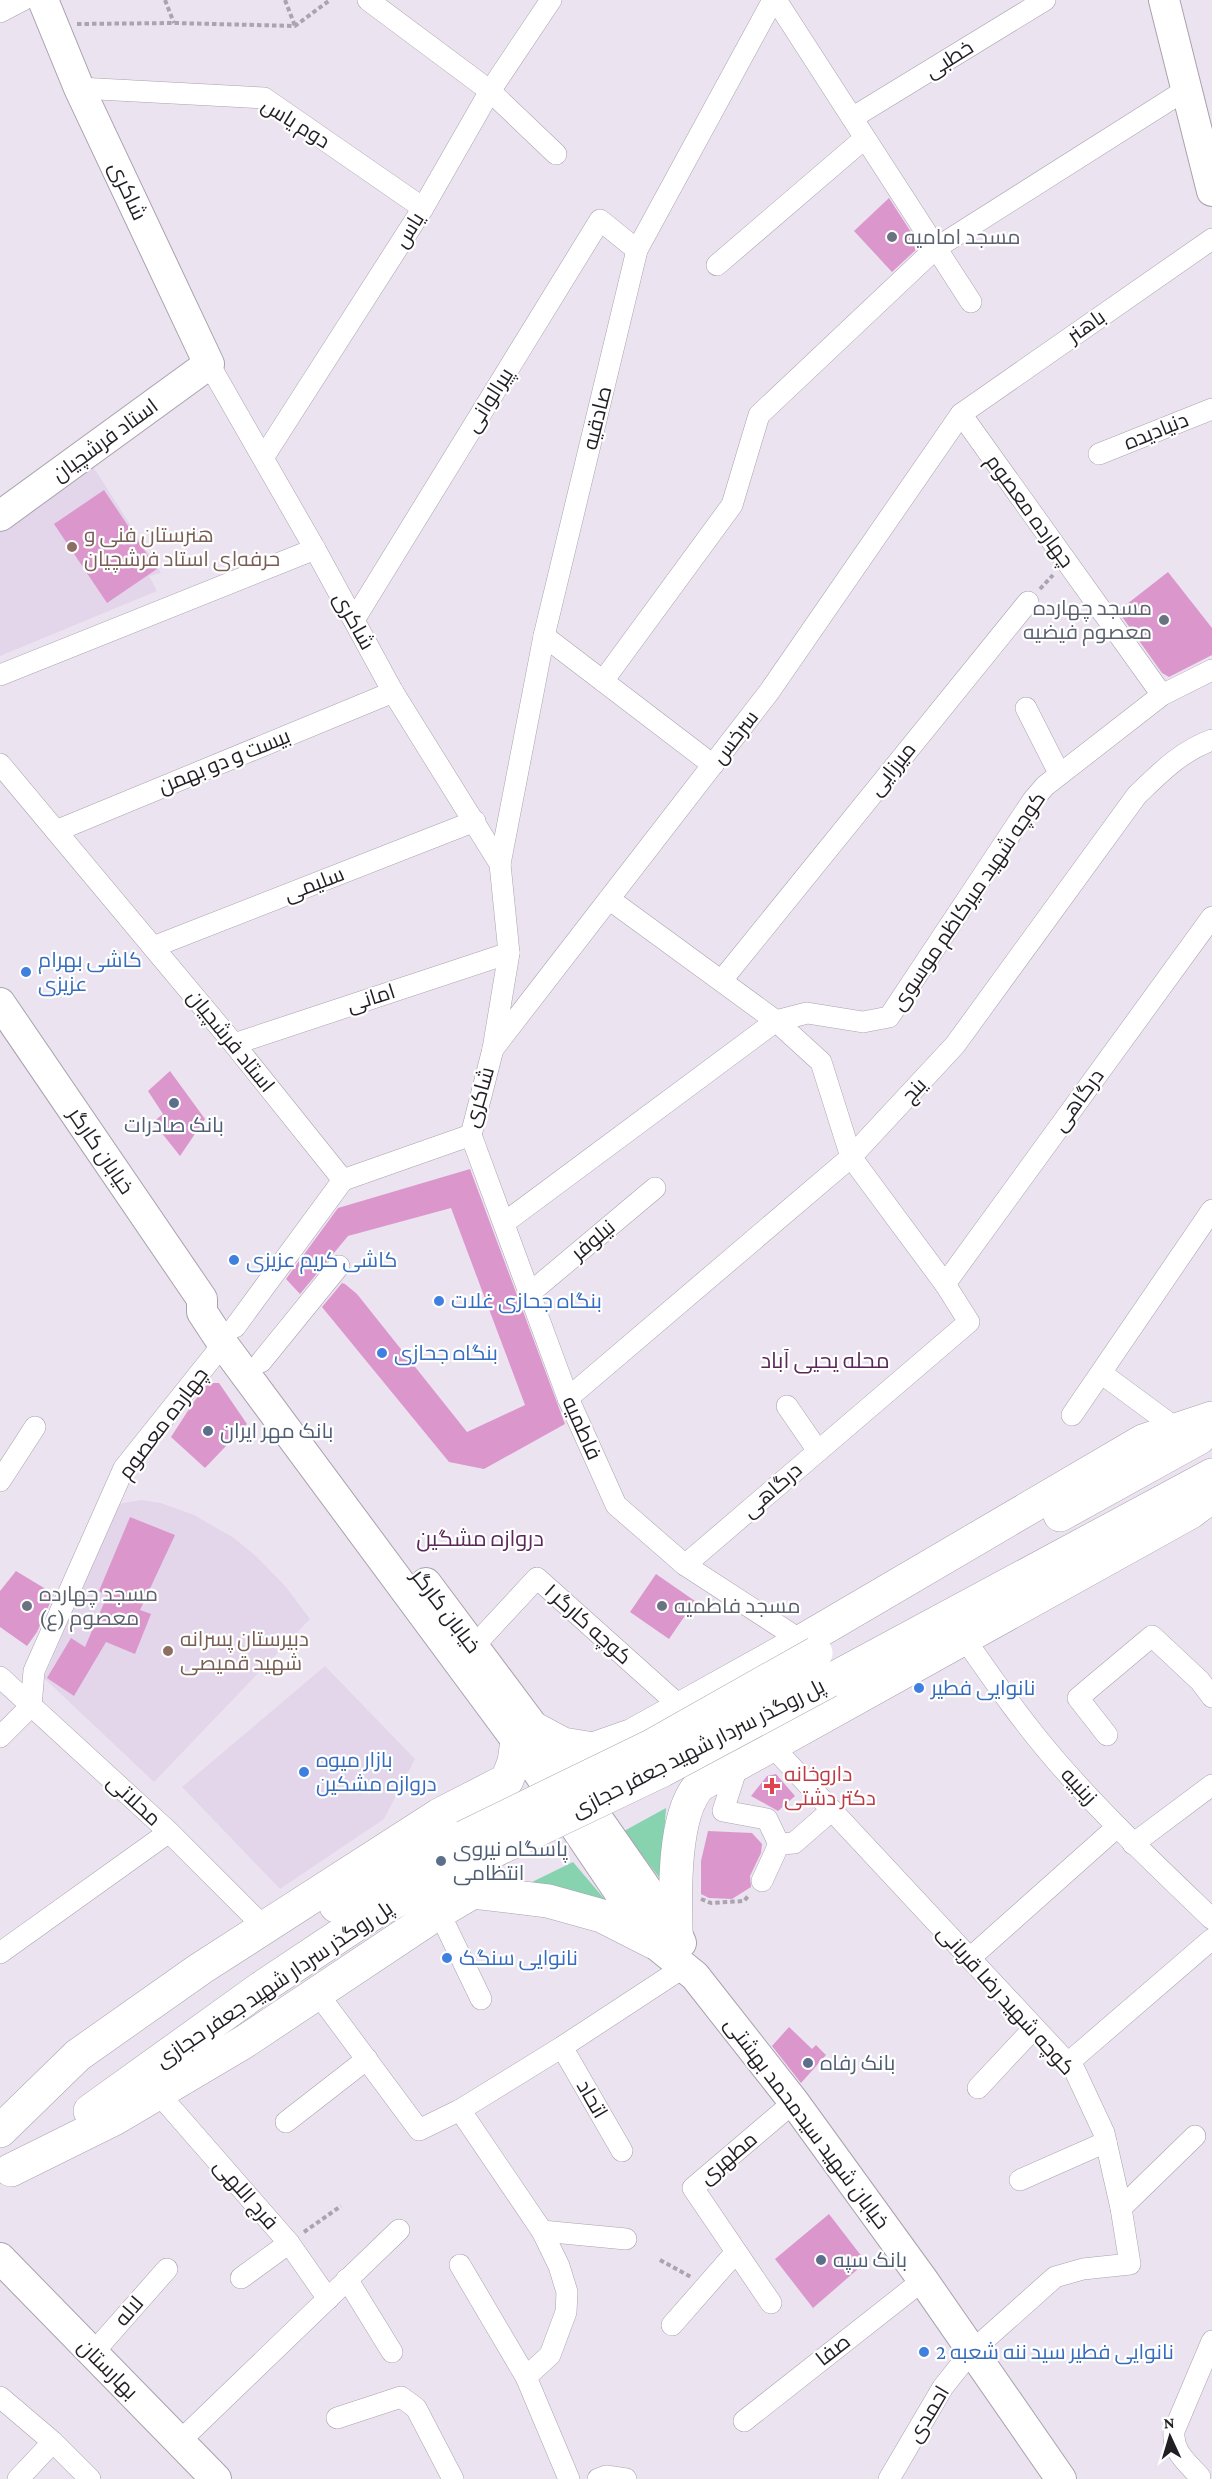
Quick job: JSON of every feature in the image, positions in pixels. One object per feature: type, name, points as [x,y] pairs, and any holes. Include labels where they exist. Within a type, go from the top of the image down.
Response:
[{"type":"main road","points":[[1164,0],[1211,184]]},
{"type":"main road","name":"شاکری","points":[[47,12],[79,88],[209,364]]},
{"type":"main road","name":"استاد فرشچیان","points":[[0,516],[209,364]]},
{"type":"main road","name":"خیابان کارگر","points":[[0,1004],[202,1299],[202,1312],[261,1362],[473,1647],[526,1735]]},
{"type":"main road","name":"خیابان کارگر","points":[[229,1335],[526,1735]]},
{"type":"main road","points":[[469,1864],[548,1901],[665,1937],[675,1889],[678,1850],[691,1797],[700,1785],[772,1746],[822,1670],[1143,1441],[1212,1418]]},
{"type":"main road","name":"پل روگذر سردار شهید جعفر حجازی","points":[[6,2175],[86,2114],[252,1995],[375,1912],[663,1770],[1146,1467],[1212,1431]]},
{"type":"main road","name":"پل روگذر سردار شهید جعفر حجازی","points":[[822,1670],[1212,1475]]},
{"type":"main road","points":[[0,2132],[78,2055],[264,1927],[440,1815],[507,1780],[526,1735],[593,1749],[633,1735],[682,1708],[822,1670],[964,1638],[1191,1512],[1212,1496]]},
{"type":"main road","name":"خیابان شهید سیدمحمد بهشتی","points":[[526,1735],[689,1971],[794,2102],[1061,2479]]},
{"type":"main road","points":[[440,1815],[454,1815],[468,1819],[479,1828],[487,1840],[490,1854],[489,1869],[483,1882],[469,1864]]},
{"type":"main road","points":[[6,2175],[114,2119],[244,2042],[318,1994],[439,1912],[469,1864]]},
{"type":"main road","name":"پل روگذر سردار شهید جعفر حجازی","points":[[0,2132],[275,1944],[367,1887],[469,1864]]},
{"type":"main road","name":"بهارستان","points":[[0,2258],[216,2479]]},
{"type":"street","points":[[0,12],[23,0]]},
{"type":"street","points":[[368,0],[490,91],[556,154]]},
{"type":"street","name":"یاس","points":[[263,458],[423,208],[490,91],[550,0]]},
{"type":"street","points":[[775,0],[971,302]]},
{"type":"street","name":"صادقیه","points":[[500,864],[544,636],[637,250],[775,0]]},
{"type":"street","name":"خطبی","points":[[852,118],[1045,0]]},
{"type":"street","name":"دوم یاس","points":[[79,88],[264,98],[423,208]]},
{"type":"street","points":[[603,681],[732,505],[759,415],[936,248],[1187,89]]},
{"type":"street","points":[[717,265],[865,138]]},
{"type":"street","name":"پیرالوانی","points":[[354,620],[600,220],[637,250]]},
{"type":"street","name":"باهنر","points":[[961,414],[1212,239]]},
{"type":"street","name":"شاکری","points":[[209,364],[315,549],[393,692],[500,864],[509,952],[493,1049],[471,1135],[344,1180]]},
{"type":"street","name":"دنیادیده","points":[[1099,454],[1212,409]]},
{"type":"street","name":"چهارده معصوم","points":[[961,414],[1162,695]]},
{"type":"street","name":"سرخس","points":[[493,1049],[769,692],[961,414]]},
{"type":"street","points":[[0,675],[315,549]]},
{"type":"street","name":"میرزایی","points":[[722,980],[1028,602]]},
{"type":"street","points":[[544,636],[713,765]]},
{"type":"street","name":"کوچه شهید میرکاظم موسوی","points":[[504,1223],[776,1021],[807,1013],[863,1022],[890,1017],[1033,800],[1059,773],[1162,695],[1212,670]]},
{"type":"street","name":"بیست و دو بهمن","points":[[56,831],[393,692]]},
{"type":"street","points":[[1026,708],[1059,773]]},
{"type":"street","name":"ینج","points":[[568,1398],[851,1157],[955,1046],[1137,795],[1168,765],[1191,749],[1212,740]]},
{"type":"street","name":"استاد فرشچیان","points":[[0,764],[234,1044],[344,1180]]},
{"type":"street","name":"سلیمی","points":[[153,947],[475,821]]},
{"type":"street","points":[[609,899],[776,1021],[821,1062],[851,1157],[945,1284]]},
{"type":"street","name":"درگاهی","points":[[685,1565],[969,1322],[945,1284],[1212,917]]},
{"type":"street","name":"امانی","points":[[234,1044],[509,952]]},
{"type":"street","name":"فاطمیه","points":[[471,1135],[568,1398],[616,1505],[685,1565],[822,1670]]},
{"type":"street","points":[[229,1335],[344,1180]]},
{"type":"street","name":"نیلوفر","points":[[530,1293],[655,1188]]},
{"type":"street","points":[[1072,1415],[1212,1210]]},
{"type":"street","points":[[261,1362],[339,1266]]},
{"type":"street","name":"چهارده معصوم","points":[[32,1706],[34,1671],[124,1468],[229,1335]]},
{"type":"street","points":[[1101,1372],[1177,1429]]},
{"type":"street","points":[[787,1406],[818,1451]]},
{"type":"street","points":[[0,1481],[35,1427]]},
{"type":"street","name":"کوچه کارگر ۱","points":[[473,1647],[537,1578],[682,1708]]},
{"type":"street","points":[[1107,1735],[1078,1698],[1152,1636],[1209,1686]]},
{"type":"street","name":"زینبیه","points":[[964,1638],[1012,1707],[1058,1763],[1133,1844],[1209,1910]]},
{"type":"street","name":"محلاتی","points":[[0,1677],[169,1832],[264,1927]]},
{"type":"street","points":[[0,1737],[32,1706]]},
{"type":"street","name":"کوچه شهید رضا قربانی","points":[[772,1746],[1068,2063],[1104,2133],[1121,2208],[1130,2265],[1083,2269],[1055,2277],[971,2352]]},
{"type":"street","points":[[738,1764],[723,1812],[767,1819],[779,1845]]},
{"type":"street","points":[[1133,1844],[1212,1785]]},
{"type":"street","points":[[779,1845],[795,1843],[832,1810]]},
{"type":"street","points":[[970,1958],[1117,1827]]},
{"type":"street","points":[[0,1953],[169,1832]]},
{"type":"street","points":[[762,1881],[779,1845]]},
{"type":"street","points":[[439,1912],[481,2000]]},
{"type":"street","points":[[1068,2063],[1212,1939]]},
{"type":"street","points":[[318,1994],[419,2130],[460,2110],[689,1971]]},
{"type":"street","points":[[978,2088],[1034,2028]]},
{"type":"street","name":"اتحاد","points":[[562,2047],[622,2151]]},
{"type":"street","points":[[286,2122],[367,2059]]},
{"type":"street","name":"فرج اللهی","points":[[158,2093],[288,2243],[328,2299]]},
{"type":"street","name":"مطهری","points":[[771,2303],[693,2188],[794,2102]]},
{"type":"street","points":[[460,2110],[542,2231],[559,2266],[567,2292],[566,2312],[550,2355],[526,2377]]},
{"type":"street","points":[[1121,2208],[1195,2136]]},
{"type":"street","points":[[1020,2180],[1106,2142]]},
{"type":"street","points":[[180,2441],[399,2230]]},
{"type":"street","points":[[542,2231],[626,2239]]},
{"type":"street","points":[[241,2278],[288,2243]]},
{"type":"street","points":[[672,2325],[736,2252]]},
{"type":"street","points":[[460,2265],[526,2377],[569,2479]]},
{"type":"street","name":"لاله","points":[[92,2354],[167,2269]]},
{"type":"street","points":[[347,2279],[392,2352]]},
{"type":"street","name":"صفا","points":[[744,2421],[922,2280]]},
{"type":"street","points":[[1200,2478],[1175,2450],[1173,2441],[1174,2431],[1212,2341]]},
{"type":"street","name":"احمدی","points":[[890,2479],[943,2387],[971,2352]]},
{"type":"street","points":[[0,2397],[53,2442],[90,2479]]},
{"type":"street","points":[[337,2418],[401,2397],[416,2408],[453,2479]]},
{"type":"street","points":[[18,2479],[53,2442]]},
{"type":"street","points":[[598,2479],[606,2476],[626,2479]]},
{"type":"path","points":[[165,0],[174,23]]},
{"type":"path","points":[[285,0],[295,26]]},
{"type":"path","points":[[47,12],[174,23],[295,26],[330,0]]},
{"type":"path","points":[[1028,602],[1066,561]]},
{"type":"path","points":[[675,1889],[711,1903],[744,1901],[762,1881]]},
{"type":"path","points":[[288,2243],[341,2206]]},
{"type":"path","points":[[660,2260],[706,2286]]},
{"type":"shaded area","name":"هنرستان فنی و حرفه‌ای استاد فرشچیان","points":[[92,465],[161,573],[149,576],[157,591],[0,656],[0,531]]},
{"type":"shaded area","name":"دبیرستان پسرانه شهید قمیصی","points":[[141,1500],[161,1503],[194,1515],[234,1538],[256,1556],[286,1587],[310,1619],[154,1782],[44,1678],[118,1504]]},
{"type":"shaded area","name":"بازار میوه دروازه مشکین","points":[[325,1666],[415,1759],[384,1819],[280,1889],[182,1787]]},
{"type":"green space","points":[[666,1808],[661,1880],[624,1831]]},
{"type":"green space","points":[[573,1862],[607,1902],[530,1883]]},
{"type":"building","name":"مسجد امامیه","points":[[889,198],[920,246],[892,272],[854,231]]},
{"type":"building","points":[[104,490],[157,569],[107,603],[54,524]]},
{"type":"building","name":"مسجد چهارده معصوم فیضیه","points":[[1168,572],[1212,628],[1212,655],[1169,677],[1162,673],[1118,611]]},
{"type":"building","name":"بانک صادرات","points":[[170,1071],[205,1119],[180,1156],[153,1122],[163,1114],[148,1091]]},
{"type":"building","name":"بنگاه جحازی","points":[[470,1169],[565,1424],[484,1469],[449,1462],[322,1307],[342,1283],[357,1294],[467,1432],[525,1405],[451,1208],[348,1236],[300,1294],[286,1279],[338,1208]]},
{"type":"building","name":"بانک مهر ایران","points":[[208,1383],[219,1383],[247,1424],[205,1468],[171,1437]]},
{"type":"building","points":[[130,1517],[175,1535],[140,1610],[151,1614],[135,1654],[106,1642],[74,1696],[47,1678],[71,1638],[85,1647],[107,1596],[99,1591]]},
{"type":"building","name":"مسجد چهارده معصوم (ع)","points":[[16,1571],[54,1594],[37,1632],[27,1646],[0,1627],[0,1591]]},
{"type":"building","name":"مسجد فاطمیه","points":[[656,1574],[695,1601],[669,1639],[630,1612]]},
{"type":"building","name":"داروخانه دکتر دشتی","points":[[776,1774],[795,1796],[778,1811],[751,1796],[767,1776]]},
{"type":"building","points":[[708,1831],[752,1833],[762,1844],[761,1853],[750,1876],[751,1887],[732,1899],[709,1898],[701,1894],[701,1861]]},
{"type":"building","points":[[789,2027],[812,2049],[816,2045],[826,2055],[801,2083],[772,2046]]},
{"type":"building","name":"بانک سپه","points":[[829,2214],[866,2262],[813,2308],[775,2259]]},
{"type":"place","name":"مسجد امامیه","points":[[892,237]]},
{"type":"place","name":"هنرستان فنی و حرفه‌ای استاد فرشچیان","points":[[72,547]]},
{"type":"place","name":"مسجد چهارده معصوم فیضیه","points":[[1164,620]]},
{"type":"place","name":"کاشی بهرام عزیزی","points":[[26,972]]},
{"type":"place","name":"بانک صادرات","points":[[174,1103]]},
{"type":"place","name":"کاشی کریم عزیزی","points":[[234,1260]]},
{"type":"place","name":"بنگاه جحازی غلات","points":[[439,1301]]},
{"type":"place","name":"بنگاه جحازی","points":[[382,1353]]},
{"type":"place","name":"بانک مهر ایران","points":[[208,1431]]},
{"type":"place","name":"مسجد چهارده معصوم (ع)","points":[[27,1606]]},
{"type":"place","name":"مسجد فاطمیه","points":[[662,1606]]},
{"type":"place","name":"دبیرستان پسرانه شهید قمیصی","points":[[168,1651]]},
{"type":"place","name":"نانوایی فطیر","points":[[919,1688]]},
{"type":"place","name":"بازار میوه دروازه مشکین","points":[[304,1772]]},
{"type":"place","name":"داروخانه دکتر دشتی","points":[[772,1786]]},
{"type":"place","name":"پاسگاه نیروی انتظامی","points":[[441,1861]]},
{"type":"place","name":"نانوایی سنگک","points":[[447,1958]]},
{"type":"place","name":"بانک رفاه","points":[[808,2063]]},
{"type":"place","name":"بانک سپه","points":[[821,2260]]},
{"type":"place","name":"نانوایی فطیر سید ننه شعبه 2","points":[[924,2352]]},
{"type":"district","name":"محله یحیی آباد","points":[[825,1360]]},
{"type":"district","name":"دروازه مشگین","points":[[480,1538]]}]
